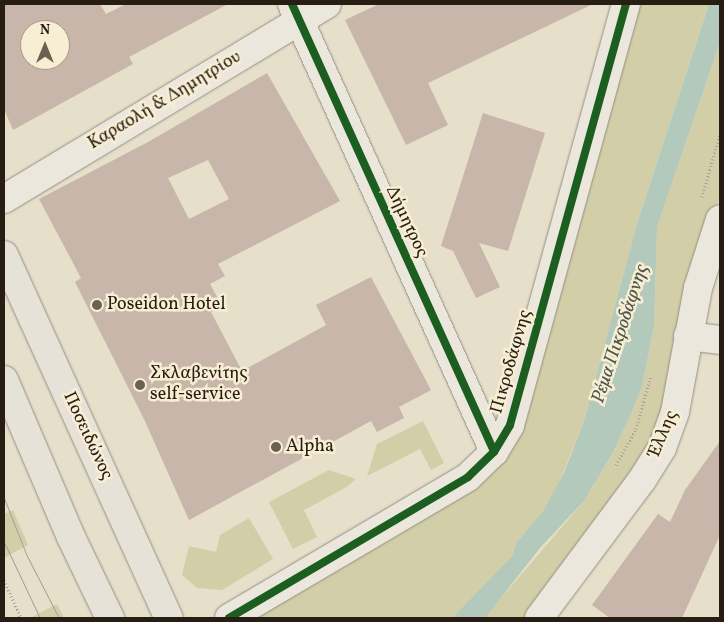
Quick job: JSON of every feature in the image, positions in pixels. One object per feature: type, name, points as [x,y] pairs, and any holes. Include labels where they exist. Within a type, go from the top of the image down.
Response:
[{"type":"highway","name":"Ποσειδώνος","points":[[4,255],[169,618]]},
{"type":"highway","points":[[4,380],[71,537],[110,618]]},
{"type":"street","name":"Καραολή & Δημητρίου","points":[[4,199],[295,12],[327,4]]},
{"type":"street","name":"Πικροδάφνης","points":[[229,618],[468,477],[494,452],[510,425],[626,4]]},
{"type":"street","name":"Δήμητρος","points":[[295,12],[494,452]]},
{"type":"street","name":"Έλλης","points":[[539,618],[642,480],[662,448],[675,412],[711,210]]},
{"type":"street","points":[[688,336],[720,340]]},
{"type":"path","points":[[711,210],[720,134]]},
{"type":"path","points":[[612,472],[636,429],[652,372]]},
{"type":"path","points":[[4,580],[21,618]]},
{"type":"shaded area","points":[[637,4],[709,4],[637,224],[585,418],[558,486],[543,511],[516,543],[512,556],[452,618],[243,618],[487,469]]},
{"type":"shaded area","points":[[720,42],[720,196],[690,289],[670,403],[643,469],[530,618],[484,618],[584,501],[613,454],[642,387],[654,326],[657,227]]},
{"type":"shaded area","points":[[423,421],[444,463],[431,470],[420,449],[367,476],[377,444]]},
{"type":"shaded area","points":[[329,470],[356,479],[347,487],[304,510],[317,537],[293,549],[269,502]]},
{"type":"shaded area","points":[[13,510],[28,545],[4,558],[4,514]]},
{"type":"shaded area","points":[[249,518],[273,559],[222,590],[197,588],[182,575],[189,546],[216,552],[220,535]]},
{"type":"shaded area","points":[[57,604],[64,618],[32,617]]},
{"type":"water","name":"Ρέμα Πικροδάφνης","points":[[709,4],[720,4],[720,42],[657,227],[654,326],[642,387],[630,416],[613,453],[584,501],[540,548],[485,618],[452,618],[512,556],[516,543],[543,511],[564,473],[585,418],[637,224]]},
{"type":"building","points":[[4,4],[100,4],[106,14],[126,4],[228,4],[129,57],[133,64],[13,130],[4,109]]},
{"type":"building","points":[[379,4],[593,4],[428,83],[448,125],[406,145],[345,20]]},
{"type":"building","points":[[267,73],[340,201],[218,264],[225,276],[210,284],[222,306],[211,312],[242,371],[326,325],[316,305],[371,277],[431,390],[399,407],[404,418],[377,432],[371,421],[189,520],[144,419],[75,282],[81,278],[39,199],[148,142]],"holes":[[[208,160],[229,199],[189,219],[168,178]]]},
{"type":"building","points":[[483,113],[545,133],[508,251],[479,243],[500,287],[476,298],[453,251],[441,246]]},
{"type":"building","points":[[720,441],[720,535],[682,618],[610,618],[592,605],[658,514],[670,522],[685,490]]},
{"type":"tram line","points":[[4,498],[27,556],[59,618]]},
{"type":"tram line","points":[[4,542],[40,618]]},
{"type":"cycle path","points":[[292,4],[494,452]]},
{"type":"cycle path","points":[[229,618],[468,477],[494,452],[510,425],[626,4]]},
{"type":"place","name":"Poseidon Hotel","points":[[97,305]]},
{"type":"place","name":"Σκλαβενίτης self-service","points":[[140,385]]},
{"type":"place","name":"Alpha","points":[[276,447]]}]
